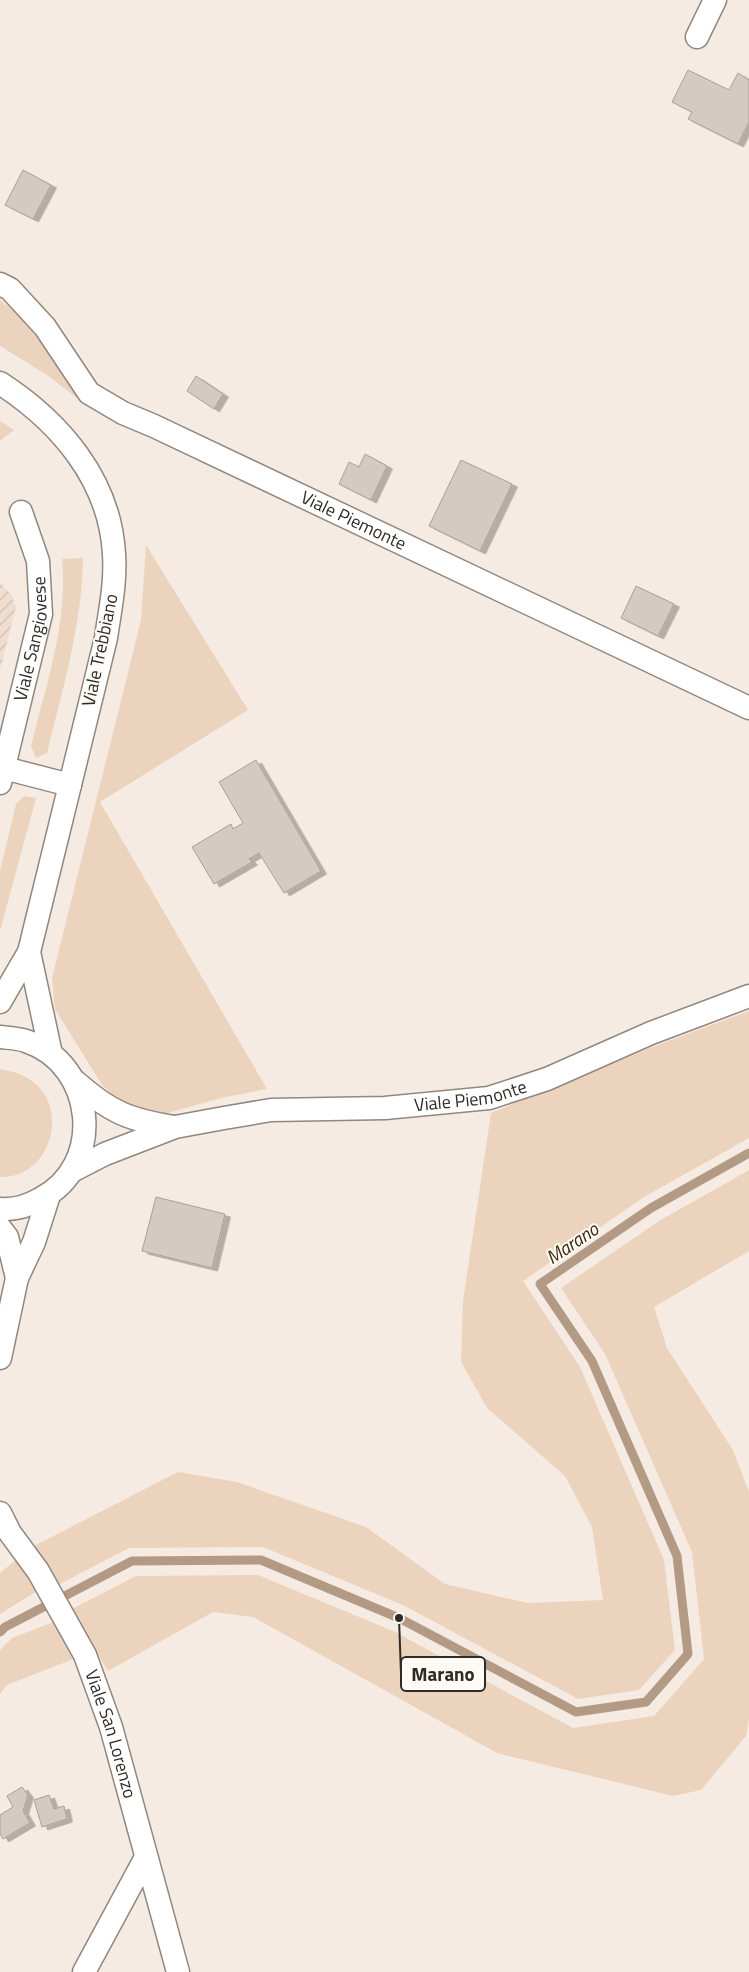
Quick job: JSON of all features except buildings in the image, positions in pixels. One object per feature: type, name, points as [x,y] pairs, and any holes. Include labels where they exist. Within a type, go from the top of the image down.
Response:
[{"type":"street","points":[[697,37],[715,0]]},
{"type":"street","name":"Viale Piemonte","points":[[0,284],[10,289],[46,327],[89,393],[123,413],[749,708]]},
{"type":"street","name":"Viale Trebbiano","points":[[0,383],[27,401],[63,436],[92,474],[108,516],[114,554],[113,596],[106,638],[29,952],[0,1002]]},
{"type":"street","name":"Viale Sangiovese","points":[[21,512],[38,561],[41,614],[2,775],[70,784]]},
{"type":"street","name":"Viale Trebbiano","points":[[29,952],[51,1054]]},
{"type":"street","name":"Viale Piemonte","points":[[72,1171],[105,1154],[175,1127],[270,1110],[385,1108],[489,1098],[547,1079],[651,1033],[749,996]]},
{"type":"street","points":[[0,1037],[26,1041],[51,1054]]},
{"type":"street","name":"Viale Piemonte","points":[[51,1054],[100,1104],[126,1117],[145,1123],[175,1127]]},
{"type":"street","points":[[0,1210],[29,1205],[49,1195],[72,1171],[82,1150],[86,1125],[83,1101],[74,1079]]},
{"type":"street","points":[[0,1358],[17,1278],[34,1242],[49,1195]]},
{"type":"street","points":[[0,1228],[7,1237],[17,1278]]},
{"type":"street","name":"Viale San Lorenzo","points":[[0,1513],[10,1533],[38,1571],[85,1655],[111,1727],[145,1859],[178,1972]]},
{"type":"street","points":[[84,1972],[145,1859]]},
{"type":"shaded area","points":[[0,300],[34,327],[82,402],[47,375],[0,346]]},
{"type":"shaded area","points":[[0,421],[14,430],[0,441]]},
{"type":"shaded area","points":[[146,545],[248,710],[100,802],[267,1089],[221,1098],[164,1114],[142,1112],[121,1102],[102,1085],[55,1009],[52,978],[141,620]]},
{"type":"shaded area","points":[[83,558],[79,608],[65,680],[47,753],[36,758],[31,746],[59,630],[62,607],[62,559]]},
{"type":"shaded area","points":[[0,583],[11,594],[16,607],[0,670]]},
{"type":"shaded area","points":[[24,796],[36,798],[0,931],[0,871],[16,804]]},
{"type":"shaded area","points":[[749,1011],[749,1138],[644,1197],[523,1281],[580,1367],[664,1560],[675,1650],[639,1690],[578,1699],[405,1606],[263,1547],[129,1548],[56,1586],[34,1546],[178,1472],[237,1482],[366,1527],[445,1584],[528,1603],[603,1600],[592,1527],[565,1476],[487,1408],[461,1362],[463,1301],[491,1113],[655,1046]]},
{"type":"shaded area","points":[[0,1069],[15,1072],[26,1077],[42,1091],[50,1106],[52,1122],[50,1139],[43,1154],[32,1166],[18,1174],[0,1177]]},
{"type":"shaded area","points":[[749,1170],[749,1251],[654,1307],[667,1348],[733,1450],[749,1492],[749,1718],[746,1736],[701,1790],[673,1796],[497,1753],[253,1617],[213,1612],[108,1671],[70,1610],[136,1576],[258,1575],[393,1631],[573,1728],[654,1716],[704,1659],[692,1552],[605,1354],[561,1288],[659,1221]]},
{"type":"shaded area","points":[[17,1559],[37,1591],[0,1614],[0,1573]]},
{"type":"shaded area","points":[[56,1621],[76,1658],[7,1685],[0,1694],[0,1650],[12,1638]]},
{"type":"waterway","name":"Marano","points":[[0,1632],[5,1627],[132,1561],[261,1560],[399,1618],[576,1712],[646,1702],[688,1654],[677,1556],[592,1361],[540,1284],[651,1208],[749,1153]]},
{"type":"place","name":"Marano","points":[[399,1618]]}]
